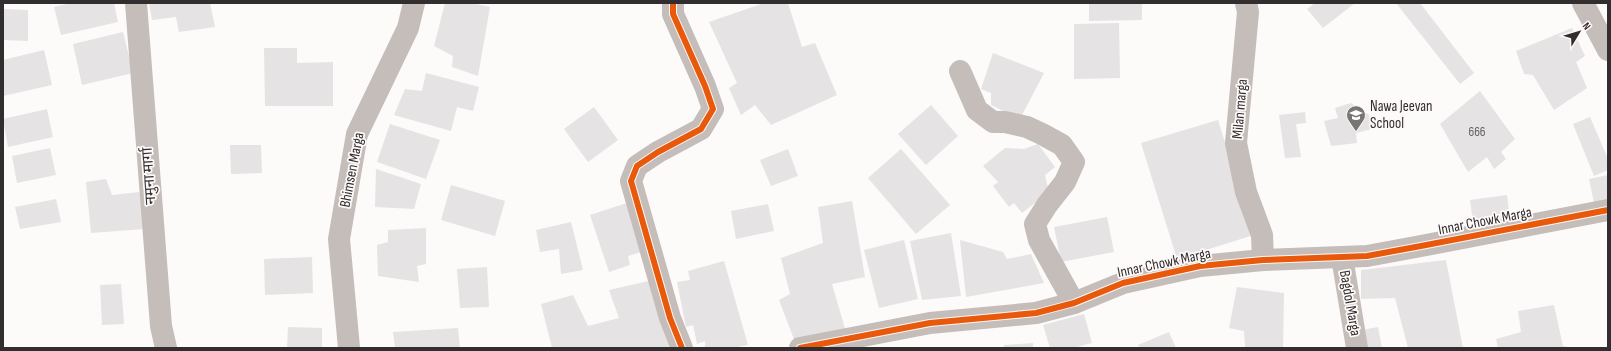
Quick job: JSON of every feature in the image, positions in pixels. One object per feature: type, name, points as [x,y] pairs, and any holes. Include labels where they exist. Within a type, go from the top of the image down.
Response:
[{"type":"street","name":"नमुना मार्गा","points":[[136,3],[161,326],[166,348]]},
{"type":"street","name":"Bhimsen Marga","points":[[349,348],[339,239],[357,134],[408,28],[414,3]]},
{"type":"street","points":[[673,3],[672,14],[705,86],[713,109],[700,129],[658,152],[637,166],[631,181],[670,318],[682,348]]},
{"type":"street","name":"Milan marga","points":[[1246,3],[1248,12],[1236,143],[1246,192],[1262,235],[1263,260]]},
{"type":"street","points":[[1583,3],[1608,50]]},
{"type":"street","points":[[960,71],[977,110],[993,122],[1005,122],[1027,127],[1042,134],[1062,145],[1074,162],[1066,182],[1047,205],[1035,224],[1039,240],[1074,303]]},
{"type":"street","name":"Innar Chowk Marga","points":[[800,348],[930,323],[1036,313],[1074,303],[1123,283],[1200,266],[1263,260],[1367,256],[1608,210]]},
{"type":"street","name":"Bagdol Marga","points":[[1342,257],[1357,348]]},
{"type":"building","points":[[71,3],[114,3],[118,22],[61,35],[54,7]]},
{"type":"building","points":[[149,3],[210,3],[215,27],[179,32],[176,17],[152,20]]},
{"type":"building","points":[[445,3],[471,3],[490,7],[478,76],[452,67],[453,56],[434,46]]},
{"type":"building","points":[[764,3],[788,3],[802,47],[815,43],[837,95],[771,125],[755,105],[741,115],[729,88],[737,83],[709,22]]},
{"type":"building","points":[[1089,3],[1142,3],[1142,20],[1089,21]]},
{"type":"building","points":[[1315,3],[1355,3],[1323,28],[1307,9]]},
{"type":"building","points":[[1396,3],[1420,3],[1474,73],[1460,84]]},
{"type":"building","points":[[3,9],[28,10],[28,41],[3,40]]},
{"type":"building","points":[[1119,23],[1120,78],[1074,79],[1074,24]]},
{"type":"building","points":[[1572,28],[1585,56],[1576,62],[1587,88],[1554,110],[1533,75],[1524,74],[1516,51]]},
{"type":"building","points":[[123,32],[133,73],[82,85],[73,44]]},
{"type":"building","points":[[264,48],[297,48],[297,63],[333,62],[333,106],[265,106]]},
{"type":"building","points":[[44,50],[52,85],[3,96],[3,60]]},
{"type":"building","points":[[993,53],[1044,73],[1020,119],[991,105],[991,93],[981,89]]},
{"type":"building","points":[[426,73],[479,87],[473,111],[457,107],[451,131],[394,115],[405,89],[422,91]]},
{"type":"building","points":[[1480,91],[1515,139],[1501,152],[1506,159],[1494,169],[1487,157],[1468,172],[1440,124]]},
{"type":"building","points":[[1351,103],[1369,115],[1372,129],[1356,133],[1357,143],[1331,146],[1324,121],[1338,118],[1335,108]]},
{"type":"building","points":[[931,105],[958,136],[926,165],[898,134]]},
{"type":"building","points":[[594,107],[618,140],[588,162],[564,129]]},
{"type":"building","points":[[47,109],[53,137],[8,147],[3,119]]},
{"type":"building","points":[[1305,112],[1306,123],[1296,124],[1301,157],[1285,158],[1279,115]]},
{"type":"building","points":[[1590,117],[1608,159],[1608,170],[1594,176],[1573,124]]},
{"type":"building","points":[[1218,120],[1254,235],[1177,259],[1141,143]]},
{"type":"building","points":[[390,124],[440,140],[426,179],[377,162]]},
{"type":"building","points":[[1038,144],[1055,167],[1045,175],[1049,192],[1022,213],[1014,203],[1009,207],[993,186],[998,182],[983,166],[1005,148],[1024,149]]},
{"type":"building","points":[[230,145],[261,145],[262,173],[231,174]]},
{"type":"building","points":[[50,148],[56,175],[17,183],[12,156]]},
{"type":"building","points":[[788,149],[798,176],[771,186],[760,160]]},
{"type":"building","points":[[901,149],[950,205],[916,234],[868,178]]},
{"type":"building","points":[[376,169],[421,184],[414,209],[375,207]]},
{"type":"building","points":[[1608,175],[1608,200],[1594,203],[1589,179]]},
{"type":"building","points":[[106,179],[112,195],[140,192],[144,229],[91,233],[86,182]]},
{"type":"building","points":[[451,185],[505,201],[495,236],[441,220]]},
{"type":"building","points":[[1507,195],[1510,218],[1473,223],[1470,200]]},
{"type":"building","points":[[56,199],[61,222],[20,229],[15,207]]},
{"type":"building","points":[[633,201],[649,250],[628,256],[630,265],[609,272],[590,215]]},
{"type":"building","points":[[852,201],[865,277],[832,284],[846,332],[795,342],[779,300],[790,294],[781,258],[823,243],[818,207]]},
{"type":"building","points":[[768,204],[774,231],[736,239],[731,211]]},
{"type":"building","points":[[1107,217],[1114,252],[1061,262],[1054,227]]},
{"type":"building","points":[[571,222],[583,270],[561,274],[559,249],[540,252],[536,230]]},
{"type":"building","points":[[426,228],[426,264],[417,266],[419,282],[378,276],[377,245],[388,242],[388,230]]},
{"type":"building","points":[[951,233],[961,296],[922,300],[910,241]]},
{"type":"building","points":[[904,240],[918,299],[879,308],[864,250]]},
{"type":"building","points":[[960,240],[1003,252],[1007,259],[1031,254],[1044,283],[966,297]]},
{"type":"building","points":[[312,257],[313,293],[265,295],[264,259]]},
{"type":"building","points":[[1446,260],[1463,348],[1408,348],[1395,298],[1361,299],[1361,270]]},
{"type":"building","points":[[724,261],[748,345],[732,348],[705,348],[705,341],[697,344],[693,325],[686,327],[677,282],[690,280],[688,271]]},
{"type":"building","points":[[487,267],[489,307],[460,308],[457,269]]},
{"type":"building","points":[[653,280],[674,347],[552,348],[541,304],[573,295],[588,326],[619,318],[609,290]]},
{"type":"building","points":[[121,284],[124,324],[102,325],[100,285]]},
{"type":"building","points":[[1237,287],[1284,293],[1283,348],[1246,348],[1244,331],[1229,328]]},
{"type":"building","points":[[1554,305],[1563,346],[1573,348],[1498,348],[1496,339],[1521,332],[1518,311]]},
{"type":"building","points":[[1084,314],[1092,343],[1073,348],[1050,348],[1043,325]]},
{"type":"building","points":[[288,327],[322,328],[322,348],[287,348]]},
{"type":"building","points":[[1378,327],[1382,348],[1360,348],[1356,331]]},
{"type":"building","points":[[458,328],[460,348],[395,348],[393,332]]},
{"type":"building","points":[[1169,332],[1176,348],[1140,348],[1138,345]]},
{"type":"building","points":[[1033,343],[1033,348],[1004,348],[1004,345]]},
{"type":"cycle path","points":[[673,3],[673,14],[705,86],[713,109],[701,129],[658,152],[637,166],[631,181],[670,318],[682,348]]},
{"type":"cycle path","points":[[800,348],[930,323],[1036,313],[1074,303],[1123,283],[1200,266],[1263,260],[1367,256],[1608,210]]},
{"type":"place","name":"Nawa Jeevan School","points":[[1356,132]]}]
